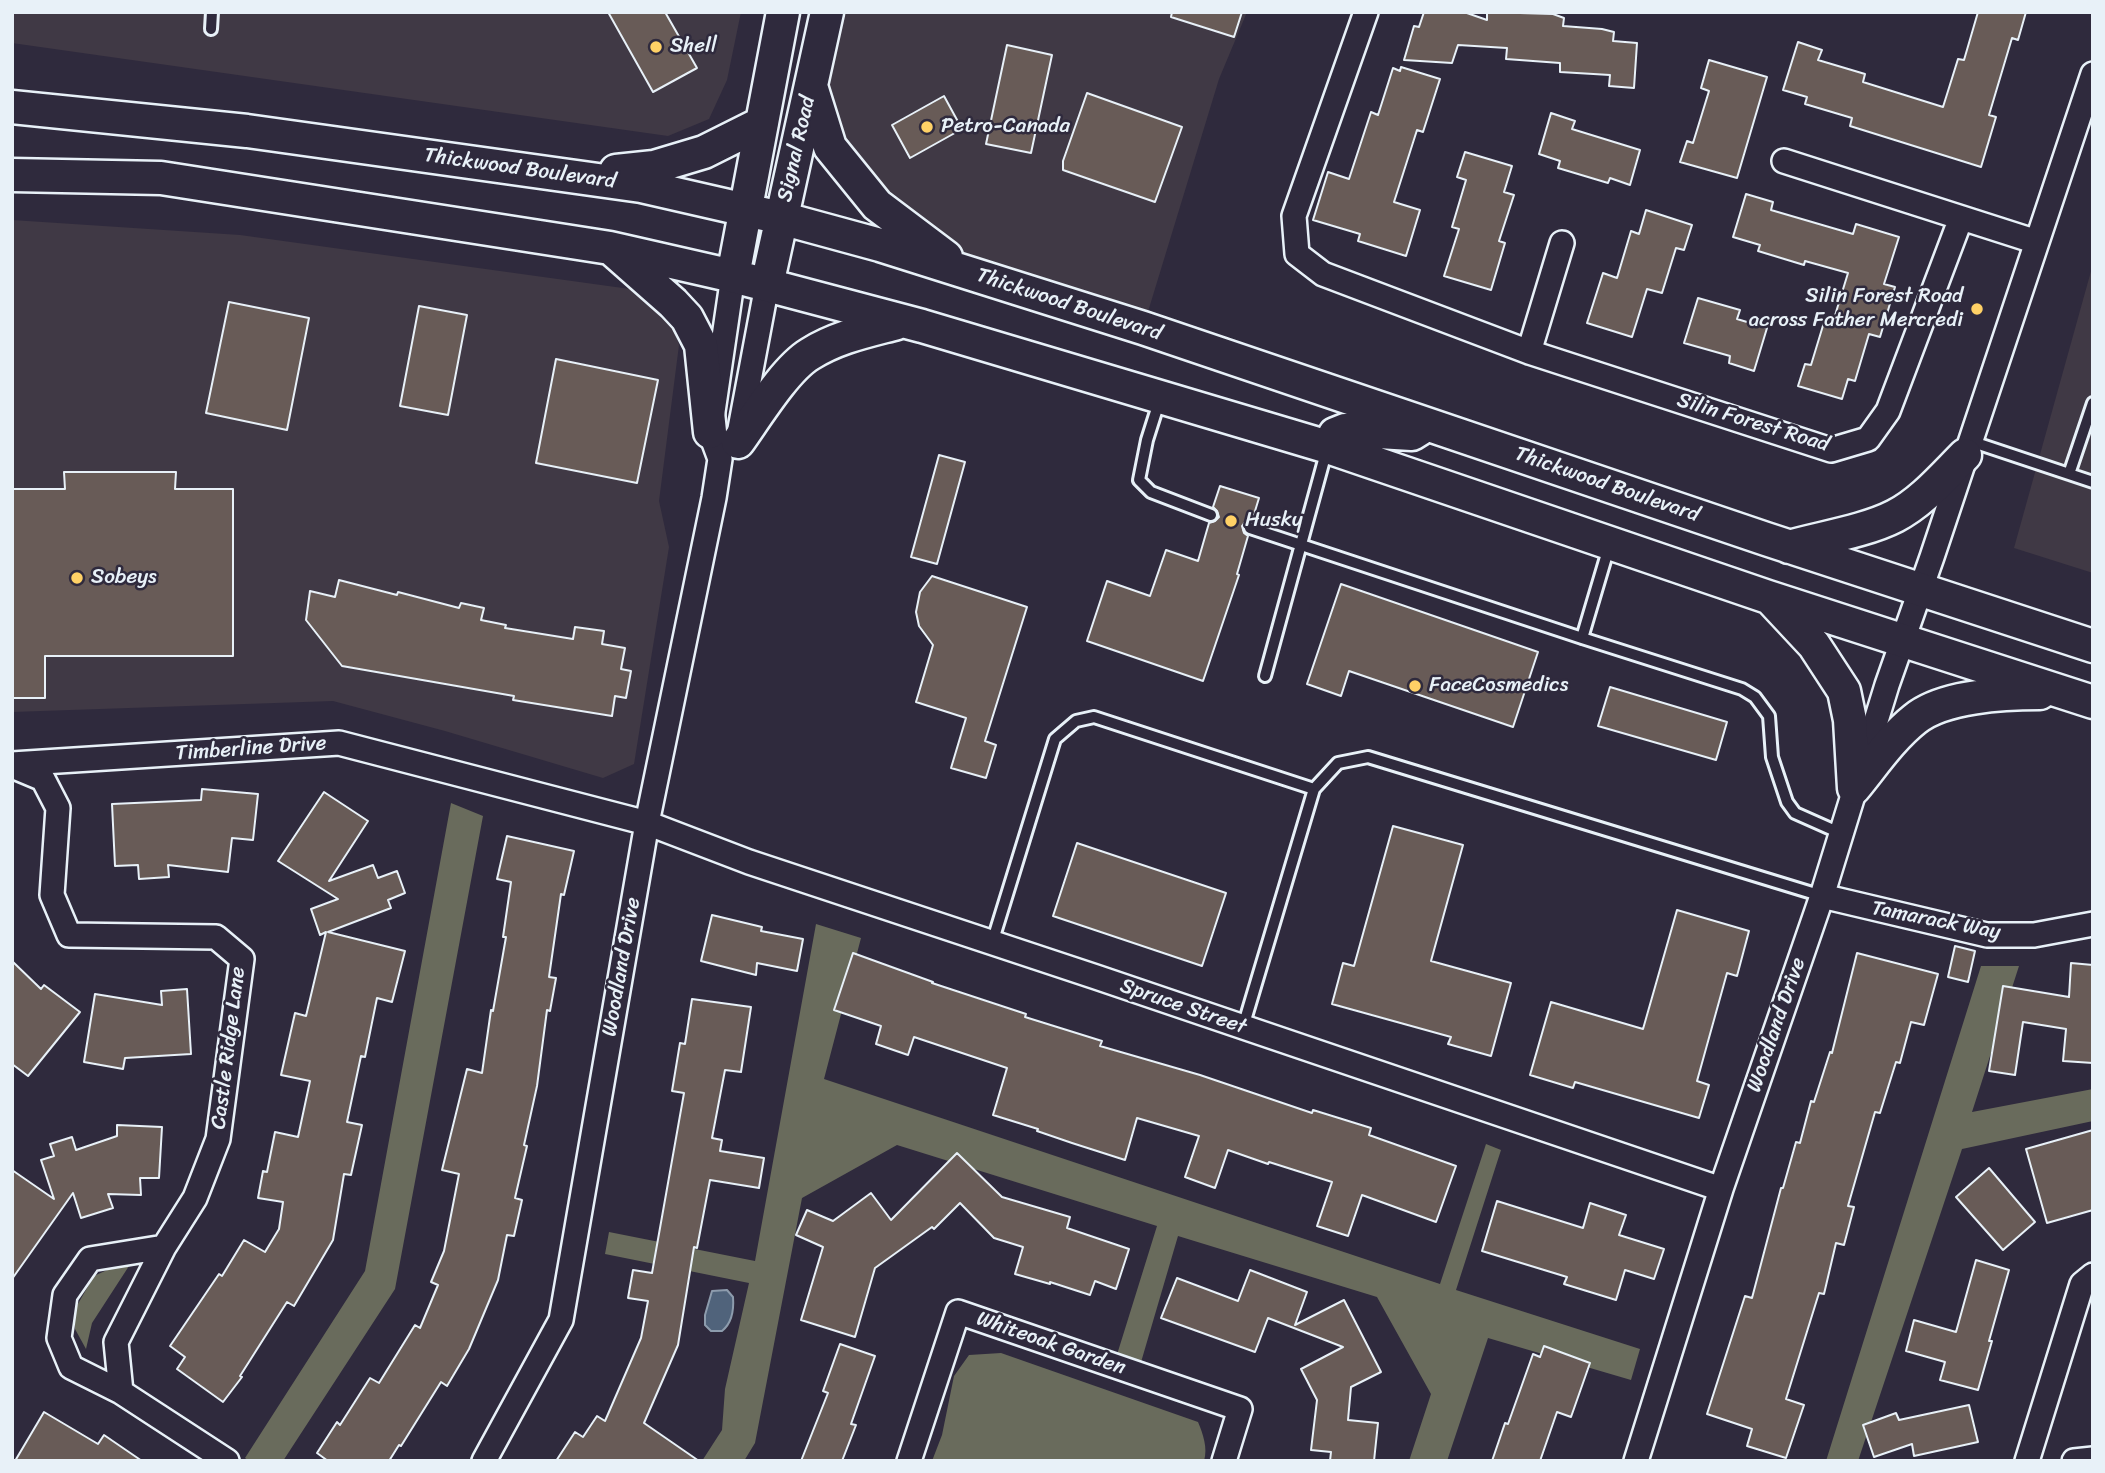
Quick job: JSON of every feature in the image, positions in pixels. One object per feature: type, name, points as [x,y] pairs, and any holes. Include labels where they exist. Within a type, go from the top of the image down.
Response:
[{"type":"main road","name":"Signal Road","points":[[733,276],[783,12]]},
{"type":"main road","name":"Signal Road","points":[[767,285],[827,12]]},
{"type":"main road","points":[[811,86],[830,147],[877,205],[967,272]]},
{"type":"main road","name":"Thickwood Boulevard","points":[[12,107],[247,131],[641,186],[781,218],[880,244],[1143,328],[1789,547],[2093,646]]},
{"type":"main road","points":[[570,176],[654,167],[704,152],[762,123]]},
{"type":"main road","points":[[12,175],[161,178],[610,248],[733,276],[922,326],[1328,447],[1768,597],[2093,702]]},
{"type":"main road","points":[[610,248],[687,318],[701,345],[723,444]]},
{"type":"main road","points":[[723,444],[808,355],[847,335],[902,322]]},
{"type":"main road","points":[[1328,447],[1335,434],[1345,430],[1412,434],[1427,425]]},
{"type":"main road","points":[[1789,547],[1872,525],[1894,516],[1930,489],[1968,448]]},
{"type":"main road","points":[[1768,597],[1814,645],[1844,691],[1850,720],[1854,788]]},
{"type":"main road","points":[[1854,788],[1899,734],[1916,718],[1931,709],[1983,695],[2063,693]]},
{"type":"street","name":"Silin Forest Road","points":[[1366,12],[1294,216],[1297,254],[1323,274],[1529,352],[1831,450],[1868,439],[1888,411],[1961,218]]},
{"type":"street","points":[[1921,590],[2093,74]]},
{"type":"street","points":[[1784,161],[2037,242]]},
{"type":"street","points":[[1529,352],[1562,243]]},
{"type":"street","name":"Woodland Drive","points":[[723,444],[733,276]]},
{"type":"street","name":"Woodland Drive","points":[[484,1461],[561,1320],[647,824],[723,444],[767,285]]},
{"type":"street","name":"Woodland Drive","points":[[1636,1461],[1721,1189],[1822,896],[1902,639],[1921,590]]},
{"type":"street","name":"Timberline Drive","points":[[12,765],[340,743],[647,824]]},
{"type":"street","name":"Castle Ridge Lane","points":[[12,765],[43,779],[58,808],[52,895],[69,935],[216,937],[242,959],[218,1139],[195,1198],[164,1247],[116,1342],[121,1392]]},
{"type":"street","name":"Spruce Street","points":[[647,824],[749,862],[1721,1189]]},
{"type":"street","name":"Tamarack Way","points":[[1822,896],[1987,935],[2034,935],[2093,924]]},
{"type":"street","points":[[164,1247],[90,1259],[65,1295],[59,1338],[71,1367],[121,1392],[227,1461]]},
{"type":"street","points":[[2027,1461],[2082,1284],[2093,1275]]},
{"type":"street","name":"Whiteoak Garden","points":[[909,1461],[958,1312],[1241,1409],[1224,1461]]},
{"type":"street","points":[[2074,1461],[2093,1459]]},
{"type":"lane","points":[[211,29],[212,12]]},
{"type":"lane","points":[[1160,398],[1147,440],[1139,480],[1150,492],[1211,514]]},
{"type":"lane","points":[[2069,474],[2093,403]]},
{"type":"lane","points":[[1265,676],[1328,447]]},
{"type":"lane","points":[[1968,448],[2093,482]]},
{"type":"lane","points":[[1250,528],[1742,689],[1755,697],[1769,716],[1773,757],[1787,802],[1795,813],[1840,833]]},
{"type":"lane","points":[[1582,638],[1611,543]]},
{"type":"lane","points":[[992,943],[1055,739],[1076,721],[1094,717],[1314,789]]},
{"type":"lane","points":[[1243,1027],[1314,789],[1338,762],[1368,757],[1822,896]]},
{"type":"shaded area","points":[[12,12],[741,12],[727,80],[709,119],[668,136],[12,43]]},
{"type":"shaded area","points":[[827,12],[1247,12],[1219,79],[1143,328],[967,272],[877,205],[811,86]]},
{"type":"shaded area","points":[[12,220],[240,235],[637,290],[669,313],[679,345],[659,501],[669,547],[634,764],[603,778],[333,701],[12,712]]},
{"type":"shaded area","points":[[2093,264],[2093,573],[2014,548]]},
{"type":"green space","points":[[451,803],[483,816],[395,1289],[283,1461],[249,1461],[245,1458],[365,1271]]},
{"type":"green space","points":[[816,924],[861,938],[824,1079],[1440,1284],[1486,1144],[1501,1150],[1456,1290],[1640,1349],[1631,1380],[1488,1338],[1447,1461],[1409,1461],[1431,1394],[1377,1297],[1178,1236],[1139,1369],[1115,1361],[1157,1226],[897,1145],[802,1198],[755,1443],[744,1461],[702,1461],[722,1430],[725,1389],[749,1283],[605,1254],[609,1232],[755,1261]]},
{"type":"green space","points":[[1981,966],[2019,966],[1972,1112],[2093,1089],[2093,1121],[1962,1149],[1858,1461],[1826,1461]]},
{"type":"green space","points":[[120,1264],[129,1266],[92,1323],[86,1349],[75,1329],[75,1309],[94,1276]]},
{"type":"green space","points":[[1001,1353],[1198,1422],[1205,1446],[1204,1461],[932,1461],[942,1435],[954,1376],[969,1355]]},
{"type":"water","points":[[727,1290],[733,1297],[730,1320],[722,1331],[711,1331],[705,1325],[705,1315],[712,1291]]},
{"type":"building","name":"Shell","points":[[608,12],[665,12],[697,68],[653,92]]},
{"type":"building","points":[[1172,12],[1242,12],[1234,37],[1171,17]]},
{"type":"building","points":[[1424,12],[1464,12],[1487,20],[1487,12],[1553,14],[1564,18],[1563,26],[1614,32],[1613,41],[1637,43],[1634,88],[1609,86],[1610,75],[1560,72],[1560,63],[1506,59],[1507,48],[1458,45],[1452,63],[1404,60],[1414,26],[1419,27]]},
{"type":"building","points":[[1978,12],[2026,12],[2018,40],[2012,38],[1989,115],[1996,117],[1981,167],[1850,126],[1852,118],[1805,104],[1807,97],[1783,90],[1798,42],[1822,50],[1818,60],[1865,74],[1863,82],[1943,107],[1958,59],[1964,60]]},
{"type":"building","points":[[1007,45],[1052,55],[1031,153],[986,144]]},
{"type":"building","points":[[1709,60],[1767,77],[1737,178],[1680,162],[1687,141],[1693,143],[1709,91],[1701,88]]},
{"type":"building","points":[[1401,67],[1440,79],[1423,132],[1417,130],[1394,202],[1420,210],[1406,256],[1358,241],[1360,234],[1313,220],[1328,172],[1349,179],[1371,112],[1378,115],[1393,68],[1400,71]]},
{"type":"building","points":[[1087,93],[1182,127],[1155,202],[1063,170],[1063,161]]},
{"type":"building","name":"Petro-Canada","points":[[944,96],[962,129],[910,158],[892,125]]},
{"type":"building","points":[[1551,113],[1575,121],[1572,129],[1640,150],[1630,185],[1610,178],[1608,183],[1558,168],[1560,161],[1539,154]]},
{"type":"building","points":[[1465,152],[1512,166],[1504,192],[1514,195],[1499,241],[1505,243],[1491,290],[1444,276],[1459,229],[1452,227],[1466,180],[1457,177]]},
{"type":"building","points":[[1746,194],[1773,202],[1771,210],[1853,234],[1856,224],[1899,237],[1884,284],[1895,287],[1880,337],[1869,334],[1855,381],[1848,379],[1842,399],[1798,386],[1805,364],[1811,365],[1825,319],[1833,322],[1848,273],[1805,261],[1804,265],[1758,251],[1760,245],[1733,237]]},
{"type":"building","points":[[1646,210],[1692,225],[1684,250],[1676,248],[1662,293],[1647,289],[1632,337],[1587,323],[1603,273],[1617,278],[1631,231],[1639,234]]},
{"type":"building","points":[[1698,298],[1740,310],[1737,319],[1767,328],[1754,371],[1729,363],[1730,356],[1684,343]]},
{"type":"building","points":[[229,302],[309,318],[287,430],[206,413]]},
{"type":"building","points":[[419,306],[467,315],[448,415],[400,406]]},
{"type":"building","points":[[556,359],[658,380],[637,483],[536,463]]},
{"type":"building","points":[[939,455],[965,462],[937,564],[911,557]]},
{"type":"building","points":[[64,472],[176,472],[175,489],[233,489],[233,656],[45,656],[45,698],[12,698],[12,489],[65,489]]},
{"type":"building","points":[[1220,486],[1259,498],[1252,521],[1245,522],[1242,526],[1248,536],[1237,574],[1239,575],[1203,681],[1087,641],[1107,581],[1150,596],[1166,550],[1198,561],[1209,523],[1219,517],[1213,507]]},
{"type":"building","points":[[932,576],[1027,607],[985,741],[996,745],[986,778],[951,768],[966,718],[916,702],[933,645],[919,626],[916,612],[920,592]]},
{"type":"building","points":[[339,580],[459,608],[461,603],[484,608],[481,620],[506,625],[505,628],[573,639],[575,627],[604,631],[602,644],[625,648],[621,669],[631,671],[626,698],[615,696],[612,716],[513,700],[514,696],[342,666],[306,620],[310,591],[335,597]]},
{"type":"building","points":[[1341,584],[1538,652],[1513,727],[1349,671],[1341,696],[1307,684]]},
{"type":"building","points":[[1610,687],[1727,722],[1716,760],[1598,726]]},
{"type":"building","points":[[202,789],[258,794],[253,840],[232,838],[228,872],[168,865],[169,877],[139,879],[138,865],[115,866],[112,804],[201,800]]},
{"type":"building","points":[[324,792],[368,821],[329,881],[373,865],[378,878],[397,871],[405,893],[388,900],[391,908],[328,932],[405,951],[392,1002],[377,998],[365,1057],[361,1056],[347,1122],[362,1125],[351,1175],[344,1174],[333,1240],[294,1306],[287,1302],[240,1376],[242,1377],[223,1402],[177,1369],[185,1357],[170,1346],[219,1274],[222,1276],[244,1240],[265,1252],[279,1229],[283,1202],[258,1198],[263,1171],[267,1172],[275,1132],[298,1137],[310,1081],[281,1075],[295,1013],[306,1016],[326,932],[320,935],[311,909],[338,899],[278,861]]},
{"type":"building","points":[[1393,826],[1463,845],[1431,961],[1511,983],[1491,1056],[1448,1044],[1451,1037],[1332,1004],[1343,963],[1354,966]]},
{"type":"building","points":[[507,836],[574,851],[564,895],[561,894],[549,977],[556,978],[550,1011],[547,1010],[537,1086],[524,1145],[527,1146],[515,1198],[522,1200],[514,1236],[507,1235],[498,1280],[469,1349],[447,1386],[441,1382],[389,1461],[328,1461],[317,1453],[337,1422],[340,1425],[370,1378],[379,1383],[415,1325],[420,1328],[438,1285],[431,1282],[444,1251],[459,1174],[442,1170],[467,1069],[482,1073],[506,937],[503,937],[511,882],[497,879]]},
{"type":"building","points":[[1077,843],[1226,893],[1202,966],[1053,916]]},
{"type":"building","points":[[1677,910],[1749,931],[1737,976],[1727,973],[1697,1081],[1709,1085],[1699,1118],[1575,1082],[1573,1088],[1530,1075],[1551,1002],[1643,1029]]},
{"type":"building","points":[[712,915],[762,927],[761,931],[803,939],[797,971],[757,963],[756,975],[701,961]]},
{"type":"building","points":[[1955,946],[1975,951],[1968,982],[1948,977]]},
{"type":"building","points":[[853,953],[1026,1014],[1025,1017],[1102,1041],[1100,1046],[1200,1075],[1312,1113],[1313,1110],[1371,1128],[1369,1135],[1456,1166],[1436,1222],[1362,1195],[1348,1236],[1317,1226],[1332,1182],[1228,1150],[1215,1188],[1185,1177],[1199,1136],[1137,1118],[1125,1160],[993,1115],[1007,1068],[914,1037],[908,1055],[876,1044],[881,1026],[834,1010]]},
{"type":"building","points":[[1857,953],[1938,974],[1924,1025],[1911,1022],[1900,1063],[1896,1062],[1880,1113],[1875,1112],[1848,1206],[1854,1207],[1844,1245],[1836,1243],[1824,1294],[1819,1293],[1786,1399],[1804,1405],[1786,1458],[1747,1446],[1752,1429],[1707,1414],[1745,1296],[1752,1298],[1796,1142],[1800,1143],[1811,1101],[1814,1102],[1830,1052],[1832,1053]]},
{"type":"building","points":[[12,961],[41,989],[44,985],[80,1012],[28,1076],[12,1064]]},
{"type":"building","points":[[2071,963],[2093,965],[2093,1063],[2063,1061],[2066,1029],[2023,1022],[2015,1075],[1989,1071],[2003,986],[2069,997]]},
{"type":"building","points":[[187,989],[191,1054],[125,1058],[123,1069],[84,1062],[95,994],[162,1005],[161,991]]},
{"type":"building","points":[[692,999],[751,1007],[741,1072],[725,1070],[712,1138],[722,1140],[720,1151],[764,1158],[759,1188],[710,1180],[697,1248],[694,1247],[678,1345],[644,1423],[699,1461],[556,1461],[575,1432],[583,1437],[597,1416],[605,1421],[641,1338],[648,1301],[628,1298],[633,1270],[652,1273],[684,1093],[672,1091],[680,1043],[685,1044]]},
{"type":"building","points":[[117,1125],[162,1127],[159,1178],[140,1178],[141,1195],[108,1194],[113,1208],[81,1218],[73,1193],[12,1279],[12,1170],[54,1199],[41,1160],[54,1156],[50,1144],[72,1137],[76,1150],[117,1136]]},
{"type":"building","points":[[2093,1130],[2093,1210],[2047,1223],[2026,1149]]},
{"type":"building","points":[[957,1153],[1002,1197],[1070,1217],[1067,1228],[1129,1249],[1116,1289],[1095,1281],[1090,1295],[1015,1274],[1023,1247],[994,1238],[960,1203],[934,1229],[932,1227],[875,1268],[855,1337],[801,1320],[823,1247],[796,1235],[807,1210],[833,1221],[871,1193],[891,1220]]},
{"type":"building","points":[[1989,1168],[2035,1222],[2003,1250],[1956,1197]]},
{"type":"building","points":[[1497,1201],[1583,1228],[1590,1203],[1626,1215],[1619,1235],[1664,1249],[1654,1279],[1625,1270],[1616,1300],[1564,1284],[1567,1277],[1482,1251]]},
{"type":"building","points":[[1976,1260],[2009,1270],[1978,1390],[1940,1380],[1945,1362],[1906,1351],[1914,1320],[1956,1332]]},
{"type":"building","points":[[1250,1270],[1307,1292],[1295,1325],[1344,1300],[1381,1372],[1351,1387],[1348,1420],[1378,1423],[1374,1461],[1330,1461],[1331,1452],[1311,1450],[1317,1400],[1301,1369],[1343,1347],[1268,1318],[1255,1352],[1161,1318],[1177,1278],[1238,1301]]},
{"type":"building","points":[[840,1344],[875,1356],[851,1424],[856,1425],[842,1461],[801,1461],[828,1393],[823,1391]]},
{"type":"building","points":[[1544,1346],[1590,1363],[1571,1417],[1557,1412],[1540,1461],[1492,1461],[1533,1354],[1540,1357]]},
{"type":"building","points":[[1969,1405],[1978,1442],[1914,1456],[1912,1444],[1874,1457],[1863,1425],[1896,1413],[1899,1420]]},
{"type":"building","points":[[44,1412],[98,1444],[104,1435],[142,1461],[15,1461]]},
{"type":"place","name":"Shell","points":[[656,47]]},
{"type":"place","name":"Petro-Canada","points":[[927,127]]},
{"type":"place","name":"Silin Forest Road across Father Mercredi","points":[[1977,309]]},
{"type":"place","name":"Husky","points":[[1231,521]]},
{"type":"place","name":"Sobeys","points":[[77,578]]},
{"type":"place","name":"FaceCosmedics","points":[[1415,686]]}]
